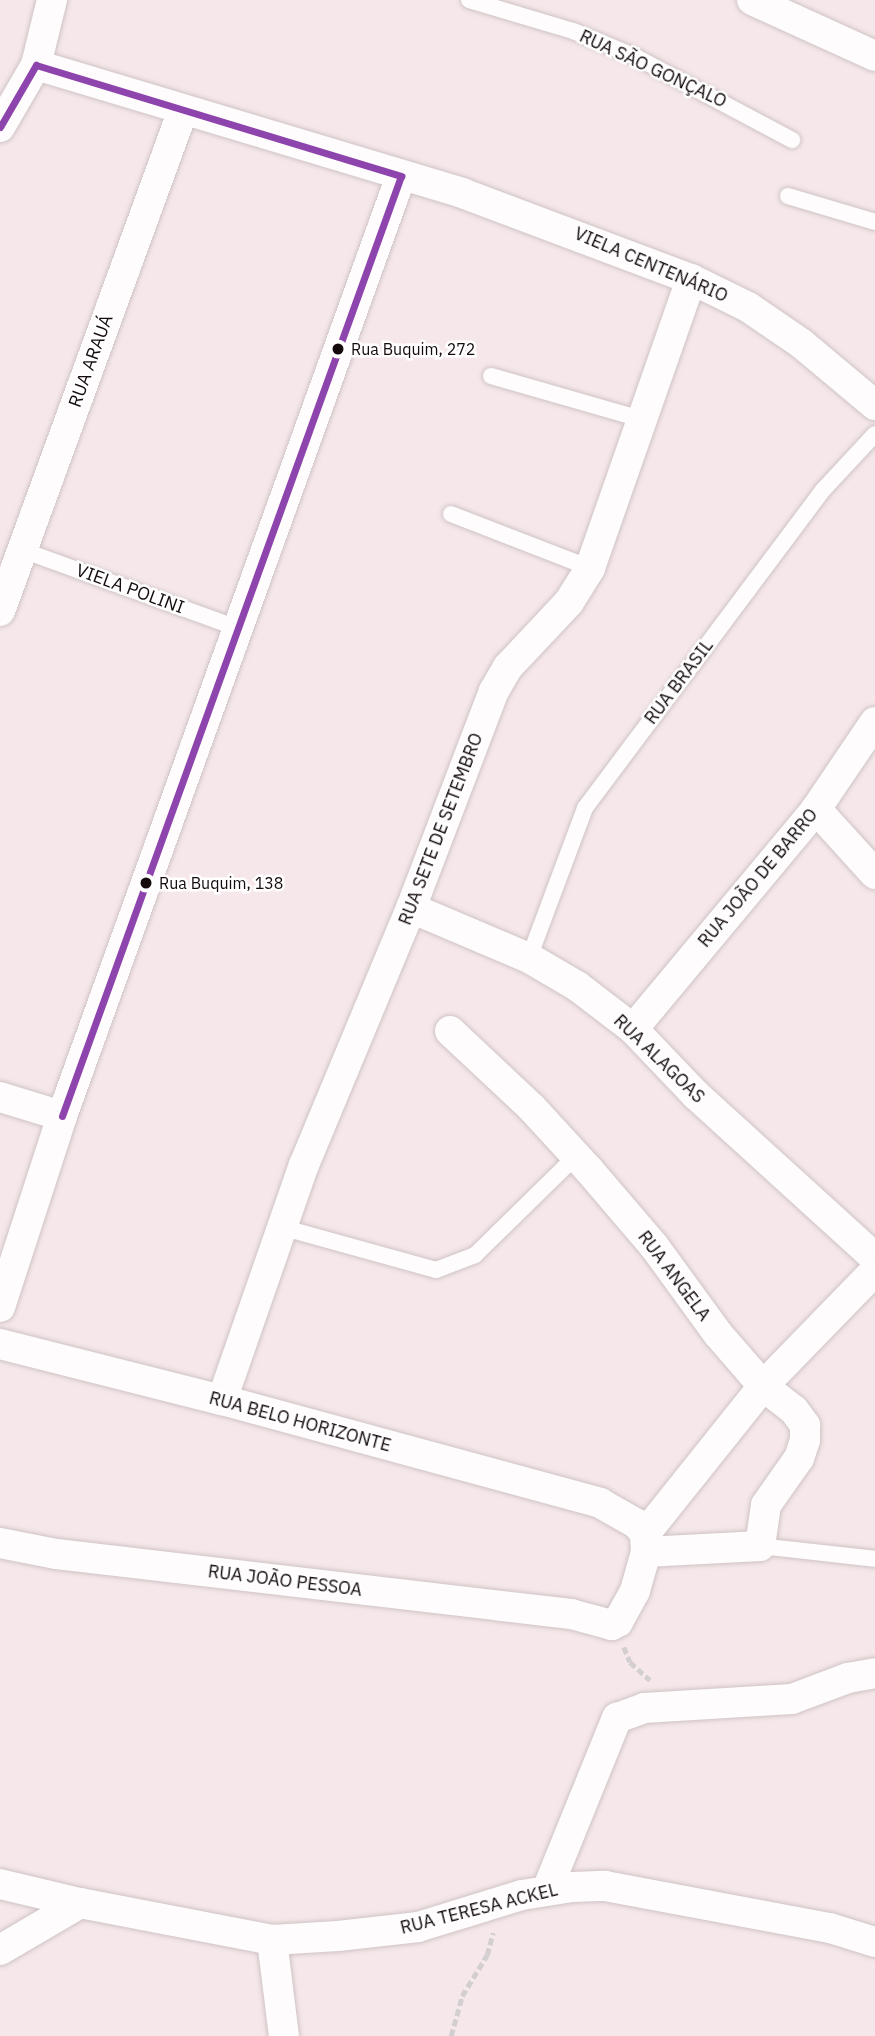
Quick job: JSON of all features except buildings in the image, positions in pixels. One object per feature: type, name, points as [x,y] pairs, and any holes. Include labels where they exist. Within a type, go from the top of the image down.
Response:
[{"type":"street","points":[[0,127],[36,65],[52,0]]},
{"type":"street","points":[[752,0],[875,56]]},
{"type":"street","name":"VIELA CENTENÁRIO","points":[[36,65],[530,216],[691,279],[748,307],[802,344],[875,405]]},
{"type":"street","name":"RUA ARAUÁ","points":[[0,611],[183,110]]},
{"type":"street","points":[[0,1307],[62,1115],[401,176]]},
{"type":"street","name":"RUA SETE DE SETEMBRO","points":[[222,1400],[281,1227],[411,908],[494,691],[508,667],[569,602],[590,568],[691,279]]},
{"type":"street","name":"RUA JOÃO DE BARRO","points":[[633,1028],[816,809],[875,722]]},
{"type":"street","points":[[816,809],[875,874]]},
{"type":"street","name":"RUA ALAGOAS","points":[[411,908],[529,958],[577,986],[633,1028],[696,1095],[875,1258]]},
{"type":"street","name":"RUA ANGELA","points":[[450,1031],[532,1108],[576,1156],[654,1246],[719,1334],[763,1386],[801,1417],[806,1433],[799,1458],[766,1505],[760,1546]]},
{"type":"street","points":[[0,1097],[62,1115]]},
{"type":"street","points":[[615,1624],[635,1591],[646,1543],[763,1386],[875,1271]]},
{"type":"street","name":"RUA BELO HORIZONTE","points":[[0,1344],[222,1400],[600,1503],[620,1512],[646,1543]]},
{"type":"street","name":"RUA JOÃO PESSOA","points":[[0,1543],[56,1554],[571,1614],[615,1624]]},
{"type":"street","points":[[646,1543],[760,1546]]},
{"type":"street","points":[[547,1890],[617,1718],[657,1707],[792,1699],[848,1678],[875,1673]]},
{"type":"street","name":"RUA TERESA ACKEL","points":[[0,1884],[80,1903],[272,1940],[352,1935],[418,1927],[500,1901],[547,1890],[606,1886],[830,1928],[875,1941]]},
{"type":"street","points":[[0,1950],[80,1903]]},
{"type":"street","points":[[272,1940],[284,2036]]},
{"type":"lane","name":"RUA SÃO GONÇALO","points":[[469,0],[573,31],[636,57],[792,140]]},
{"type":"lane","points":[[788,196],[875,222]]},
{"type":"lane","points":[[491,376],[641,419]]},
{"type":"lane","name":"RUA BRASIL","points":[[529,958],[585,808],[816,499],[875,434]]},
{"type":"lane","points":[[451,514],[590,568]]},
{"type":"lane","name":"VIELA POLINI","points":[[22,550],[238,628]]},
{"type":"lane","points":[[281,1227],[436,1270],[475,1255],[576,1156]]},
{"type":"lane","points":[[760,1546],[875,1559]]},
{"type":"path","points":[[615,1624],[630,1662],[654,1684],[657,1707]]},
{"type":"path","points":[[451,2036],[461,1996],[487,1955],[500,1901]]},
{"type":"transit line","points":[[0,127],[36,65],[401,176]]},
{"type":"transit line","points":[[62,1116],[401,176]]},
{"type":"place","name":"Rua Buquim, 272","points":[[338,349]]},
{"type":"place","name":"Rua Buquim, 138","points":[[146,883]]}]
